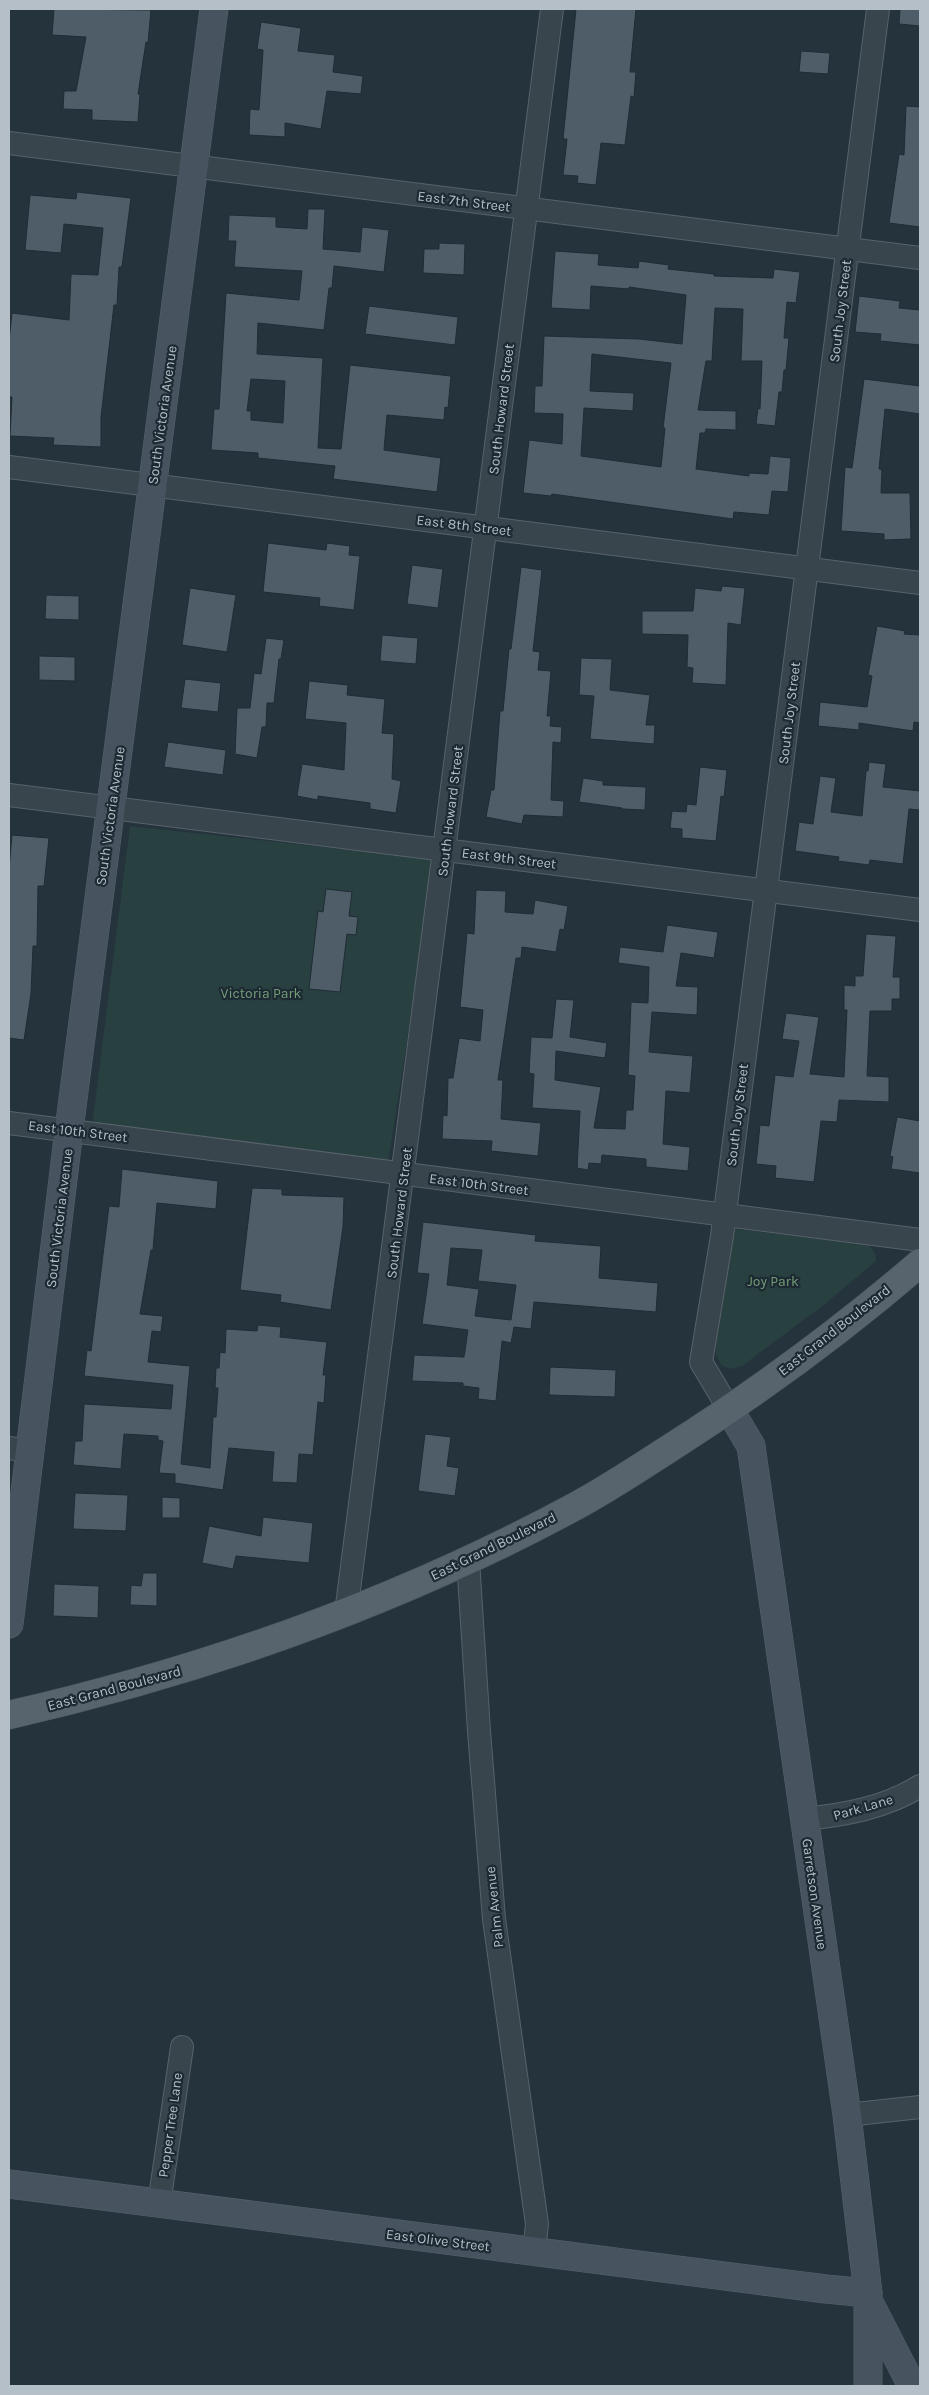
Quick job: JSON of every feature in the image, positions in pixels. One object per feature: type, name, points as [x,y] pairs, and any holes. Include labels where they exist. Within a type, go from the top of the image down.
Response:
[{"type":"main road","name":"East Grand Boulevard","points":[[9,1715],[172,1673],[253,1647],[346,1613],[468,1560],[600,1492],[729,1409],[828,1337],[920,1263]]},
{"type":"street","name":"South Victoria Avenue","points":[[9,1624],[20,1450],[69,1130],[214,9]]},
{"type":"street","name":"South Howard Street","points":[[346,1613],[404,1174],[552,9]]},
{"type":"street","name":"South Joy Street","points":[[729,1409],[701,1362],[724,1215],[878,9]]},
{"type":"street","name":"East 7th Street","points":[[9,143],[920,258]]},
{"type":"street","name":"East 8th Street","points":[[9,468],[920,583]]},
{"type":"street","name":"East 9th Street","points":[[9,795],[920,910]]},
{"type":"street","name":"East 10th Street","points":[[9,1123],[920,1240]]},
{"type":"street","name":"Garretson Avenue","points":[[729,1409],[751,1446],[847,2115],[868,2297],[868,2386]]},
{"type":"street","name":"Palm Avenue","points":[[468,1560],[478,1731],[494,1919],[537,2224],[534,2252]]},
{"type":"street","name":"Park Lane","points":[[804,1819],[838,1816],[882,1804],[920,1786]]},
{"type":"street","name":"Pepper Tree Lane","points":[[159,2204],[182,2046]]},
{"type":"street","points":[[847,2115],[920,2106]]},
{"type":"street","name":"East Olive Street","points":[[9,2184],[868,2297]]},
{"type":"street","points":[[868,2297],[912,2386]]},
{"type":"green space","name":"Victoria Park","points":[[130,826],[435,859],[388,1164],[92,1126]]},
{"type":"green space","name":"Joy Park","points":[[736,1229],[865,1244],[874,1251],[876,1261],[825,1304],[742,1366],[731,1369],[721,1365],[716,1354],[716,1347],[730,1234]]},
{"type":"building","points":[[54,9],[151,10],[148,43],[146,42],[138,94],[140,94],[138,122],[92,120],[92,110],[63,109],[64,91],[76,91],[86,37],[52,35]]},
{"type":"building","points":[[576,9],[636,9],[630,72],[636,72],[634,97],[631,96],[625,145],[601,143],[596,185],[577,183],[578,176],[563,175],[567,139],[563,139]]},
{"type":"building","points":[[900,9],[920,9],[920,26],[899,24]]},
{"type":"building","points":[[261,22],[301,28],[298,51],[335,55],[333,72],[363,76],[361,94],[327,91],[321,129],[285,123],[285,137],[249,135],[250,109],[259,110],[263,50],[257,49]]},
{"type":"building","points":[[801,51],[830,53],[828,74],[799,72]]},
{"type":"building","points":[[906,106],[920,107],[920,227],[889,223],[899,154],[904,155]]},
{"type":"building","points":[[77,192],[131,198],[122,267],[119,267],[117,305],[114,305],[101,417],[101,447],[53,445],[54,438],[10,436],[12,397],[9,397],[9,341],[12,313],[69,320],[71,274],[98,275],[103,228],[64,224],[61,253],[25,250],[30,195],[76,199]]},
{"type":"building","points":[[308,209],[325,209],[323,249],[360,252],[362,227],[389,230],[384,272],[334,266],[332,288],[329,288],[324,330],[258,323],[257,354],[323,358],[318,448],[341,449],[350,365],[451,376],[448,408],[445,407],[444,420],[387,415],[384,450],[441,458],[437,492],[333,479],[335,466],[258,458],[258,453],[211,450],[214,409],[219,409],[226,293],[299,300],[302,271],[234,267],[236,241],[228,241],[229,215],[276,217],[276,227],[307,229]],"holes":[[[251,379],[285,381],[283,423],[251,420],[251,411],[247,411]]]},
{"type":"building","points":[[439,243],[465,244],[464,275],[423,273],[424,249],[439,249]]},
{"type":"building","points":[[555,251],[599,254],[598,265],[638,268],[639,261],[669,265],[668,269],[714,274],[714,276],[773,278],[774,269],[800,272],[796,303],[787,302],[784,338],[789,338],[786,370],[784,370],[782,392],[779,392],[775,426],[756,424],[758,408],[760,409],[762,361],[741,361],[743,309],[715,308],[712,361],[706,361],[698,410],[736,411],[736,430],[706,429],[705,433],[700,433],[696,469],[749,476],[749,473],[768,474],[770,456],[791,458],[788,492],[772,491],[769,515],[734,512],[733,519],[552,494],[551,496],[523,493],[529,440],[562,444],[563,414],[534,413],[535,386],[542,386],[544,336],[639,339],[682,344],[686,295],[629,287],[629,289],[591,286],[590,310],[551,308]],"holes":[[[592,354],[671,363],[663,428],[665,428],[661,467],[581,456],[584,408],[633,411],[634,393],[590,391]]]},
{"type":"building","points":[[859,296],[900,301],[899,308],[920,310],[920,345],[880,341],[881,334],[855,332]]},
{"type":"building","points":[[369,306],[458,317],[455,345],[365,334]]},
{"type":"building","points":[[864,379],[920,386],[920,414],[885,409],[879,469],[882,470],[881,493],[910,493],[911,539],[884,540],[884,534],[841,531],[845,467],[852,468]]},
{"type":"building","points":[[268,543],[326,550],[327,543],[350,546],[349,555],[360,556],[354,610],[319,606],[320,598],[263,592]]},
{"type":"building","points":[[412,565],[443,569],[438,608],[407,604]]},
{"type":"building","points":[[521,567],[542,570],[533,651],[540,652],[538,670],[551,671],[547,716],[551,716],[550,726],[562,727],[561,743],[553,742],[551,800],[564,801],[563,817],[524,815],[522,824],[486,817],[491,790],[494,790],[500,711],[503,711],[509,649],[511,649]]},
{"type":"building","points":[[722,586],[745,588],[741,625],[728,623],[726,685],[692,683],[693,668],[687,667],[688,635],[642,634],[642,611],[693,611],[695,588],[721,591]]},
{"type":"building","points":[[190,588],[236,595],[227,652],[182,645]]},
{"type":"building","points":[[46,595],[79,596],[79,620],[45,619]]},
{"type":"building","points":[[877,626],[905,631],[904,634],[920,635],[920,723],[914,722],[913,731],[859,723],[859,730],[818,726],[820,702],[867,707],[872,676],[868,675]]},
{"type":"building","points":[[382,635],[418,638],[416,664],[380,661]]},
{"type":"building","points":[[266,638],[284,640],[281,659],[279,659],[274,703],[267,703],[266,727],[262,727],[257,758],[235,754],[237,708],[250,708],[254,673],[261,674]]},
{"type":"building","points":[[39,656],[75,657],[75,681],[39,680]]},
{"type":"building","points":[[581,658],[612,659],[610,690],[650,695],[646,725],[655,725],[654,744],[590,739],[594,696],[579,695]]},
{"type":"building","points":[[185,679],[221,683],[218,712],[181,708]]},
{"type":"building","points":[[309,681],[348,685],[347,695],[385,699],[382,733],[394,734],[392,779],[401,781],[396,813],[370,809],[370,803],[318,796],[318,800],[297,796],[302,764],[344,770],[346,723],[305,719]]},
{"type":"building","points":[[168,742],[226,750],[223,775],[164,767]]},
{"type":"building","points":[[869,762],[886,764],[883,787],[920,791],[920,810],[909,809],[903,864],[870,860],[869,865],[838,861],[839,857],[795,851],[799,822],[813,824],[820,776],[836,778],[831,812],[862,816],[866,771],[868,771]]},
{"type":"building","points":[[700,767],[727,770],[724,797],[721,796],[716,841],[682,838],[682,829],[670,828],[672,811],[686,812],[687,804],[696,805]]},
{"type":"building","points":[[583,778],[603,781],[603,785],[646,787],[645,810],[622,809],[579,802]]},
{"type":"building","points":[[12,835],[49,838],[44,886],[38,886],[37,946],[33,946],[31,994],[24,1040],[9,1038],[9,869]]},
{"type":"building","points":[[326,889],[352,892],[349,916],[358,917],[356,935],[347,934],[340,992],[309,989],[318,911],[323,912]]},
{"type":"building","points":[[476,890],[506,891],[505,912],[533,914],[535,900],[568,906],[564,930],[560,929],[556,952],[522,947],[521,958],[516,958],[498,1080],[503,1080],[501,1119],[541,1123],[538,1156],[491,1151],[492,1141],[442,1139],[443,1115],[447,1116],[448,1078],[453,1078],[459,1038],[480,1041],[483,1010],[460,1007],[467,933],[474,934]]},
{"type":"building","points":[[667,925],[718,932],[714,958],[681,953],[676,986],[698,987],[697,1015],[652,1012],[649,1052],[693,1056],[690,1093],[666,1091],[663,1144],[690,1147],[688,1171],[646,1167],[646,1159],[602,1155],[601,1164],[589,1163],[588,1170],[577,1168],[580,1111],[532,1108],[534,1074],[529,1073],[531,1037],[552,1038],[556,999],[574,1000],[570,1037],[607,1043],[605,1058],[556,1051],[555,1080],[601,1087],[594,1128],[625,1129],[626,1110],[633,1110],[635,1076],[628,1075],[631,1002],[648,1003],[649,967],[618,963],[620,947],[663,952]]},
{"type":"building","points":[[866,934],[896,936],[893,977],[900,977],[900,999],[892,999],[892,1011],[870,1011],[867,1076],[889,1077],[889,1102],[839,1100],[837,1122],[821,1121],[814,1182],[775,1178],[776,1166],[756,1164],[760,1125],[769,1126],[775,1075],[793,1077],[799,1041],[782,1039],[786,1013],[819,1017],[810,1074],[844,1077],[847,1010],[844,1010],[844,985],[855,986],[855,976],[863,976]]},
{"type":"building","points":[[897,1117],[920,1121],[920,1173],[891,1169],[893,1157],[890,1156]]},
{"type":"building","points":[[122,1169],[218,1181],[216,1209],[157,1203],[153,1250],[151,1250],[140,1314],[163,1316],[161,1332],[152,1331],[148,1362],[190,1366],[181,1464],[210,1468],[213,1417],[216,1417],[218,1388],[215,1388],[216,1368],[219,1368],[220,1352],[225,1353],[226,1329],[257,1331],[258,1325],[281,1327],[280,1337],[327,1342],[323,1375],[326,1375],[324,1403],[318,1402],[313,1455],[299,1454],[297,1483],[272,1482],[274,1452],[229,1448],[223,1490],[175,1483],[175,1474],[159,1473],[163,1441],[158,1440],[158,1436],[124,1434],[121,1469],[73,1465],[75,1441],[82,1441],[84,1404],[171,1409],[173,1385],[84,1376],[87,1350],[91,1351],[109,1206],[119,1207]]},
{"type":"building","points":[[252,1188],[282,1189],[282,1195],[344,1197],[343,1227],[331,1310],[280,1302],[281,1295],[240,1290]]},
{"type":"building","points":[[423,1222],[536,1235],[535,1241],[601,1246],[599,1278],[658,1283],[656,1312],[534,1302],[531,1329],[514,1327],[511,1343],[502,1341],[496,1401],[478,1399],[479,1388],[463,1386],[463,1383],[412,1381],[414,1355],[464,1357],[468,1330],[422,1324],[429,1274],[417,1273]],"holes":[[[451,1248],[482,1250],[478,1281],[516,1285],[511,1320],[475,1316],[479,1289],[447,1285]]]},
{"type":"building","points":[[550,1367],[616,1370],[615,1397],[549,1395]]},
{"type":"building","points":[[425,1434],[451,1437],[447,1466],[459,1468],[455,1496],[418,1491]]},
{"type":"building","points":[[75,1493],[128,1495],[126,1531],[73,1529]]},
{"type":"building","points":[[162,1497],[180,1498],[180,1518],[162,1518]]},
{"type":"building","points":[[263,1517],[313,1523],[309,1563],[236,1556],[233,1569],[202,1563],[209,1526],[261,1536]]},
{"type":"building","points":[[143,1573],[157,1573],[157,1606],[130,1605],[131,1585],[141,1586]]},
{"type":"building","points":[[54,1584],[99,1586],[98,1618],[53,1616]]}]
